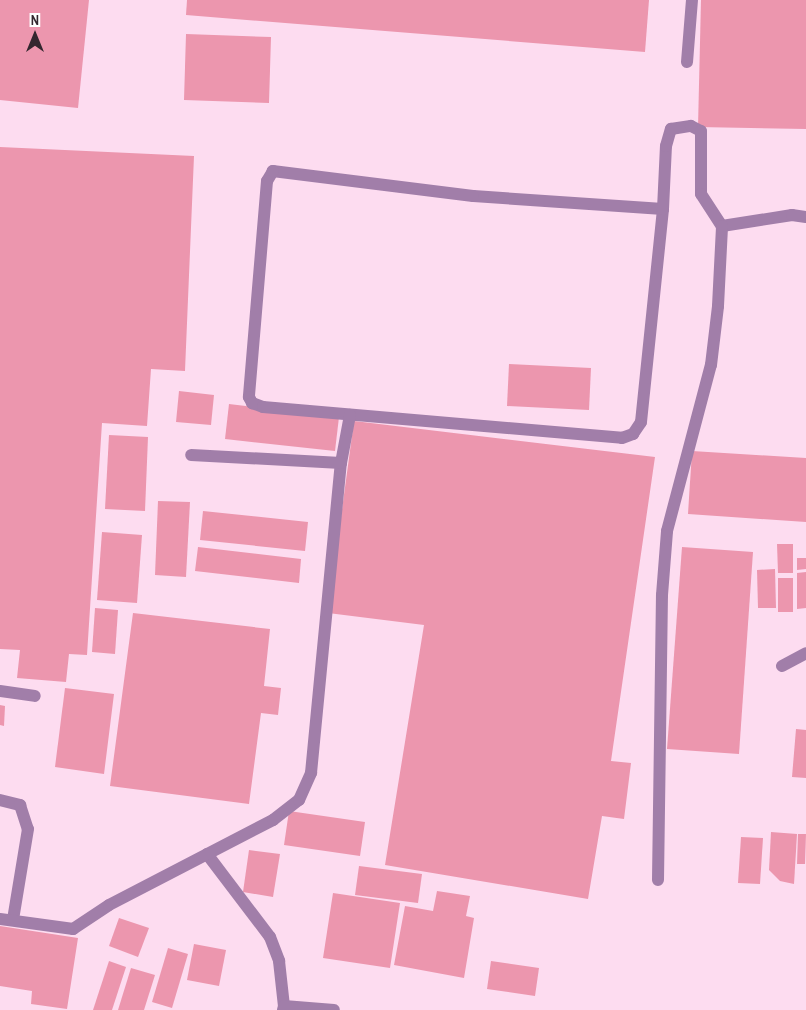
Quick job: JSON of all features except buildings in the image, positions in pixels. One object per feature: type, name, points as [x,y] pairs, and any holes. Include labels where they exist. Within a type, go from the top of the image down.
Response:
[{"type":"street","points":[[687,62],[692,0]]},
{"type":"street","points":[[658,880],[662,595],[667,531],[711,366],[718,306],[722,226],[701,194],[703,135],[695,126],[676,126],[668,134],[663,209],[641,422],[633,434],[611,440],[263,407],[252,403],[249,396],[267,182],[273,171],[288,170],[473,196],[663,209]]},
{"type":"street","points":[[722,226],[792,215],[806,217]]},
{"type":"street","points":[[0,800],[20,806],[28,829],[6,919],[73,929],[109,905],[273,820],[298,800],[311,773],[341,463],[350,415]]},
{"type":"street","points":[[191,455],[341,463]]},
{"type":"street","points":[[782,666],[806,653]]},
{"type":"street","points":[[0,691],[35,696]]},
{"type":"street","points":[[207,854],[270,936],[279,961],[283,1008],[334,1010]]}]
